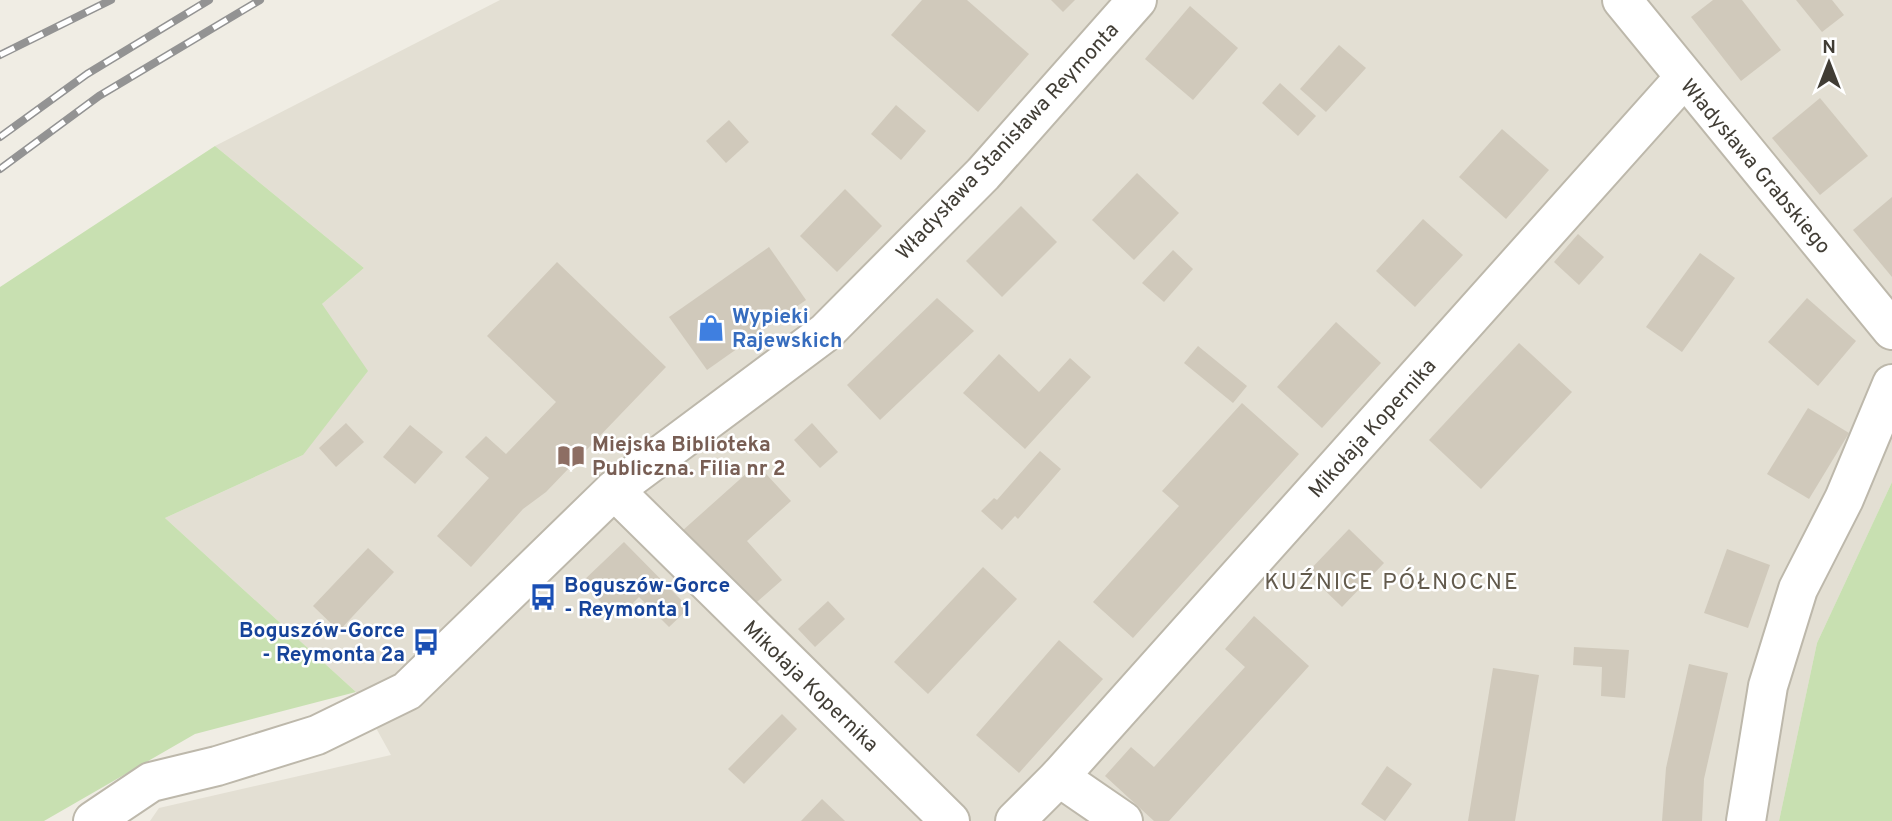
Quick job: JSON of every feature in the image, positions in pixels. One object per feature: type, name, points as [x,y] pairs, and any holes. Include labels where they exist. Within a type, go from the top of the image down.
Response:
[{"type":"street","name":"Władysława Stanisława Reymonta","points":[[93,821],[151,782],[217,766],[317,734],[407,691],[614,490],[826,332],[983,174],[1137,0]]},
{"type":"street","name":"Władysława Grabskiego","points":[[1622,0],[1892,330]]},
{"type":"street","name":"Mikołaja Kopernika","points":[[1015,821],[1059,777],[1684,78]]},
{"type":"street","points":[[1746,821],[1768,686],[1798,589],[1844,499],[1892,384]]},
{"type":"street","name":"Mikołaja Kopernika","points":[[614,490],[950,821]]},
{"type":"street","points":[[1059,777],[1123,821]]},
{"type":"shaded area","points":[[500,0],[1892,0],[1892,482],[1817,643],[1779,821],[150,821],[159,808],[391,755],[356,692],[165,518],[303,455],[322,304],[364,268],[215,146]]},
{"type":"green space","points":[[215,146],[364,268],[322,304],[368,371],[303,455],[165,518],[356,692],[195,734],[44,821],[0,821],[0,287]]},
{"type":"green space","points":[[1892,482],[1892,821],[1779,821],[1817,643]]},
{"type":"building","points":[[922,0],[967,0],[1029,54],[978,112],[891,35]]},
{"type":"building","points":[[1051,0],[1075,0],[1063,12]]},
{"type":"building","points":[[1713,0],[1742,0],[1781,50],[1741,81],[1691,17]]},
{"type":"building","points":[[1796,0],[1832,0],[1844,15],[1822,32]]},
{"type":"building","points":[[1190,6],[1238,48],[1193,100],[1145,59]]},
{"type":"building","points":[[1339,45],[1366,68],[1326,112],[1300,89]]},
{"type":"building","points":[[1280,83],[1316,116],[1298,136],[1262,103]]},
{"type":"building","points":[[1820,98],[1868,156],[1820,195],[1772,138]]},
{"type":"building","points":[[896,105],[926,131],[901,160],[871,134]]},
{"type":"building","points":[[729,120],[749,142],[726,163],[706,141]]},
{"type":"building","points":[[1502,129],[1549,170],[1506,219],[1459,177]]},
{"type":"building","points":[[1137,173],[1179,213],[1134,260],[1092,220]]},
{"type":"building","points":[[845,189],[882,226],[837,272],[800,236]]},
{"type":"building","points":[[1892,197],[1892,277],[1853,230]]},
{"type":"building","points":[[1021,206],[1057,242],[1002,297],[966,261]]},
{"type":"building","points":[[1423,219],[1463,255],[1415,307],[1376,271]]},
{"type":"building","points":[[1578,234],[1604,257],[1579,285],[1554,262]]},
{"type":"building","points":[[769,247],[806,300],[707,370],[669,317]]},
{"type":"building","points":[[1173,250],[1193,269],[1164,302],[1142,283]]},
{"type":"building","points":[[1700,253],[1735,278],[1682,352],[1646,327]]},
{"type":"building","points":[[557,262],[666,367],[546,492],[523,509],[471,567],[437,536],[489,478],[465,457],[486,436],[506,454],[556,402],[487,336]]},
{"type":"building","points":[[937,298],[974,331],[880,420],[847,385]]},
{"type":"building","points":[[1807,298],[1856,341],[1818,386],[1768,342]]},
{"type":"building","points":[[1336,322],[1381,363],[1322,428],[1277,387]]},
{"type":"building","points":[[1519,343],[1572,392],[1481,489],[1429,440]]},
{"type":"building","points":[[1198,346],[1247,386],[1233,403],[1184,363]]},
{"type":"building","points":[[999,354],[1039,392],[1070,358],[1091,377],[1025,449],[963,393]]},
{"type":"building","points":[[1242,403],[1299,454],[1133,638],[1093,602],[1179,506],[1162,491]]},
{"type":"building","points":[[1808,408],[1849,433],[1809,499],[1767,474]]},
{"type":"building","points":[[346,423],[364,442],[336,467],[319,448]]},
{"type":"building","points":[[812,423],[838,452],[820,468],[794,440]]},
{"type":"building","points":[[410,425],[443,452],[415,484],[383,457]]},
{"type":"building","points":[[1040,451],[1061,469],[1018,519],[1015,516],[1002,530],[981,511],[994,498],[997,500]]},
{"type":"building","points":[[757,464],[791,501],[747,541],[782,580],[750,608],[682,531]]},
{"type":"building","points":[[1349,529],[1384,563],[1342,607],[1307,573]]},
{"type":"building","points":[[624,542],[689,608],[669,627],[639,597],[617,619],[582,582]]},
{"type":"building","points":[[368,548],[394,572],[339,631],[313,606]]},
{"type":"building","points":[[1727,549],[1770,565],[1748,628],[1704,613]]},
{"type":"building","points":[[983,567],[1017,599],[928,694],[894,662]]},
{"type":"building","points":[[828,601],[845,619],[815,647],[798,629]]},
{"type":"building","points":[[1254,616],[1309,666],[1169,821],[1154,821],[1105,776],[1131,747],[1154,767],[1245,667],[1225,649]]},
{"type":"building","points":[[1059,640],[1103,679],[1019,773],[976,735]]},
{"type":"building","points":[[1574,647],[1629,650],[1625,698],[1601,696],[1602,667],[1573,665]]},
{"type":"building","points":[[1689,664],[1728,673],[1704,779],[1702,821],[1662,821],[1666,768]]},
{"type":"building","points":[[1493,668],[1539,675],[1515,821],[1468,821]]},
{"type":"building","points":[[782,714],[797,729],[744,784],[728,769]]},
{"type":"building","points":[[1387,766],[1412,784],[1385,821],[1361,804]]},
{"type":"building","points":[[822,799],[845,821],[801,821]]},
{"type":"railway","points":[[0,55],[111,0]]},
{"type":"railway","points":[[0,137],[87,74],[209,0]]},
{"type":"railway","points":[[0,169],[99,96],[260,0]]},
{"type":"place","name":"Wypieki Rajewskich","points":[[711,328]]},
{"type":"place","name":"Miejska Biblioteka Publiczna. Filia nr 2","points":[[571,456]]},
{"type":"place","name":"Boguszów-Gorce - Reymonta 1","points":[[543,597]]},
{"type":"place","name":"Boguszów-Gorce - Reymonta 2a","points":[[426,642]]},
{"type":"district","name":"KUŹNICE PÓŁNOCNE","points":[[1392,581]]}]
